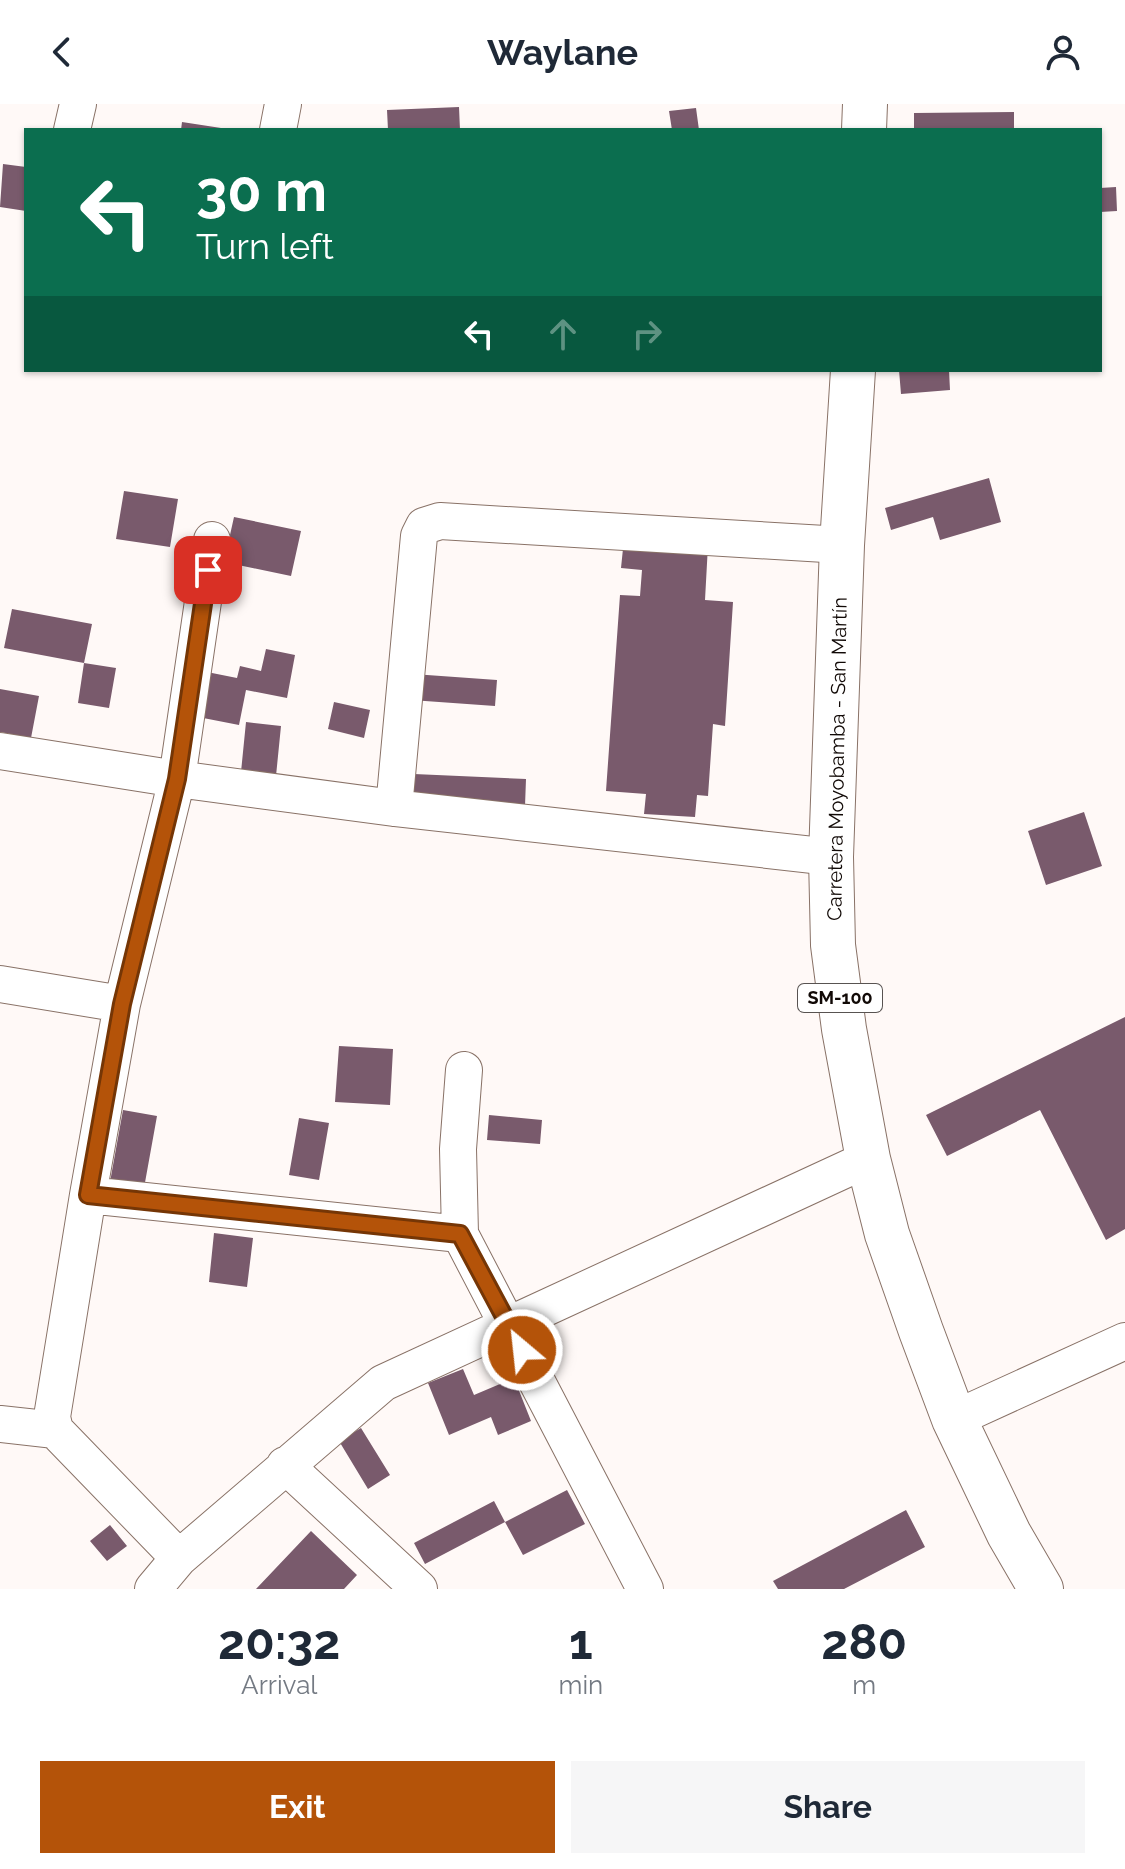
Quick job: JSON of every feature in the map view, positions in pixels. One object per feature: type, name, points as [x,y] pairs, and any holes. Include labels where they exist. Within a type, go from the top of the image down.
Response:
[{"type":"main road","points":[[864,128],[865,104]]},
{"type":"main road","name":"Carretera Moyobamba - San Martín","points":[[853,372],[842,545],[831,857],[833,945],[844,1029],[868,1159],[887,1234],[954,1419],[1009,1534],[1041,1589]]},
{"type":"street","points":[[72,128],[78,104]]},
{"type":"street","points":[[278,128],[283,104]]},
{"type":"street","points":[[394,808],[419,536],[424,526],[440,521],[842,545]]},
{"type":"street","points":[[179,1558],[55,1430],[52,1417],[122,1004],[177,779],[212,540]]},
{"type":"street","points":[[0,751],[394,808],[831,857]]},
{"type":"street","points":[[0,984],[122,1004]]},
{"type":"street","points":[[464,1070],[458,1149],[460,1234],[645,1589]]},
{"type":"street","points":[[153,1589],[179,1558],[383,1383],[868,1159]]},
{"type":"street","points":[[88,1195],[460,1234]]},
{"type":"street","points":[[954,1419],[1125,1341]]},
{"type":"street","points":[[0,1424],[55,1430]]},
{"type":"street","points":[[285,1465],[419,1589]]},
{"type":"building","points":[[459,107],[460,128],[388,128],[387,110]]},
{"type":"building","points":[[696,108],[699,128],[672,128],[669,111]]},
{"type":"building","points":[[1014,112],[1014,128],[914,128],[914,113]]},
{"type":"building","points":[[182,122],[221,128],[181,128]]},
{"type":"building","points":[[3,164],[24,167],[24,211],[0,207]]},
{"type":"building","points":[[1116,187],[1117,211],[1102,212],[1102,188]]},
{"type":"building","points":[[899,372],[949,372],[950,390],[901,394]]},
{"type":"building","points":[[989,478],[1001,522],[940,540],[933,517],[891,530],[885,508]]},
{"type":"building","points":[[124,491],[178,499],[170,547],[116,539]]},
{"type":"building","points":[[234,517],[301,531],[291,576],[224,562]]},
{"type":"building","points":[[624,539],[708,545],[705,600],[733,602],[725,726],[713,724],[708,796],[697,795],[695,817],[644,814],[646,794],[606,791],[620,595],[640,596],[642,570],[621,568]]},
{"type":"building","points":[[12,609],[92,624],[84,663],[4,648]]},
{"type":"building","points":[[266,649],[295,655],[287,698],[246,690],[239,725],[193,716],[202,671],[237,678],[240,666],[261,671]]},
{"type":"building","points":[[84,663],[116,668],[109,708],[78,703]]},
{"type":"building","points":[[413,674],[497,680],[495,706],[411,700]]},
{"type":"building","points":[[0,689],[39,696],[31,738],[0,732]]},
{"type":"building","points":[[334,702],[370,710],[364,738],[328,729]]},
{"type":"building","points":[[246,722],[281,726],[276,776],[241,772]]},
{"type":"building","points":[[414,774],[526,779],[525,806],[414,801]]},
{"type":"building","points":[[1084,812],[1102,866],[1046,885],[1028,831]]},
{"type":"building","points":[[1125,1017],[1125,1229],[1106,1240],[1040,1110],[947,1156],[926,1115]]},
{"type":"building","points":[[339,1046],[393,1049],[390,1105],[335,1102]]},
{"type":"building","points":[[123,1110],[157,1116],[144,1188],[110,1182]]},
{"type":"building","points":[[489,1115],[542,1120],[540,1144],[487,1140]]},
{"type":"building","points":[[299,1118],[329,1123],[319,1180],[289,1175]]},
{"type":"building","points":[[214,1233],[253,1238],[247,1287],[209,1282]]},
{"type":"building","points":[[463,1369],[474,1395],[514,1378],[531,1421],[498,1435],[491,1417],[449,1435],[428,1383]]},
{"type":"building","points":[[361,1428],[390,1475],[368,1489],[339,1441]]},
{"type":"building","points":[[567,1490],[585,1524],[523,1555],[505,1522]]},
{"type":"building","points":[[494,1501],[505,1522],[425,1564],[414,1543]]},
{"type":"building","points":[[906,1510],[925,1547],[844,1589],[778,1589],[773,1581]]},
{"type":"building","points":[[110,1525],[127,1546],[107,1561],[90,1541]]},
{"type":"building","points":[[311,1531],[357,1575],[344,1589],[256,1589]]},
{"type":"route","points":[[208,570],[177,779],[122,1004],[88,1195],[460,1234],[522,1350]]}]
